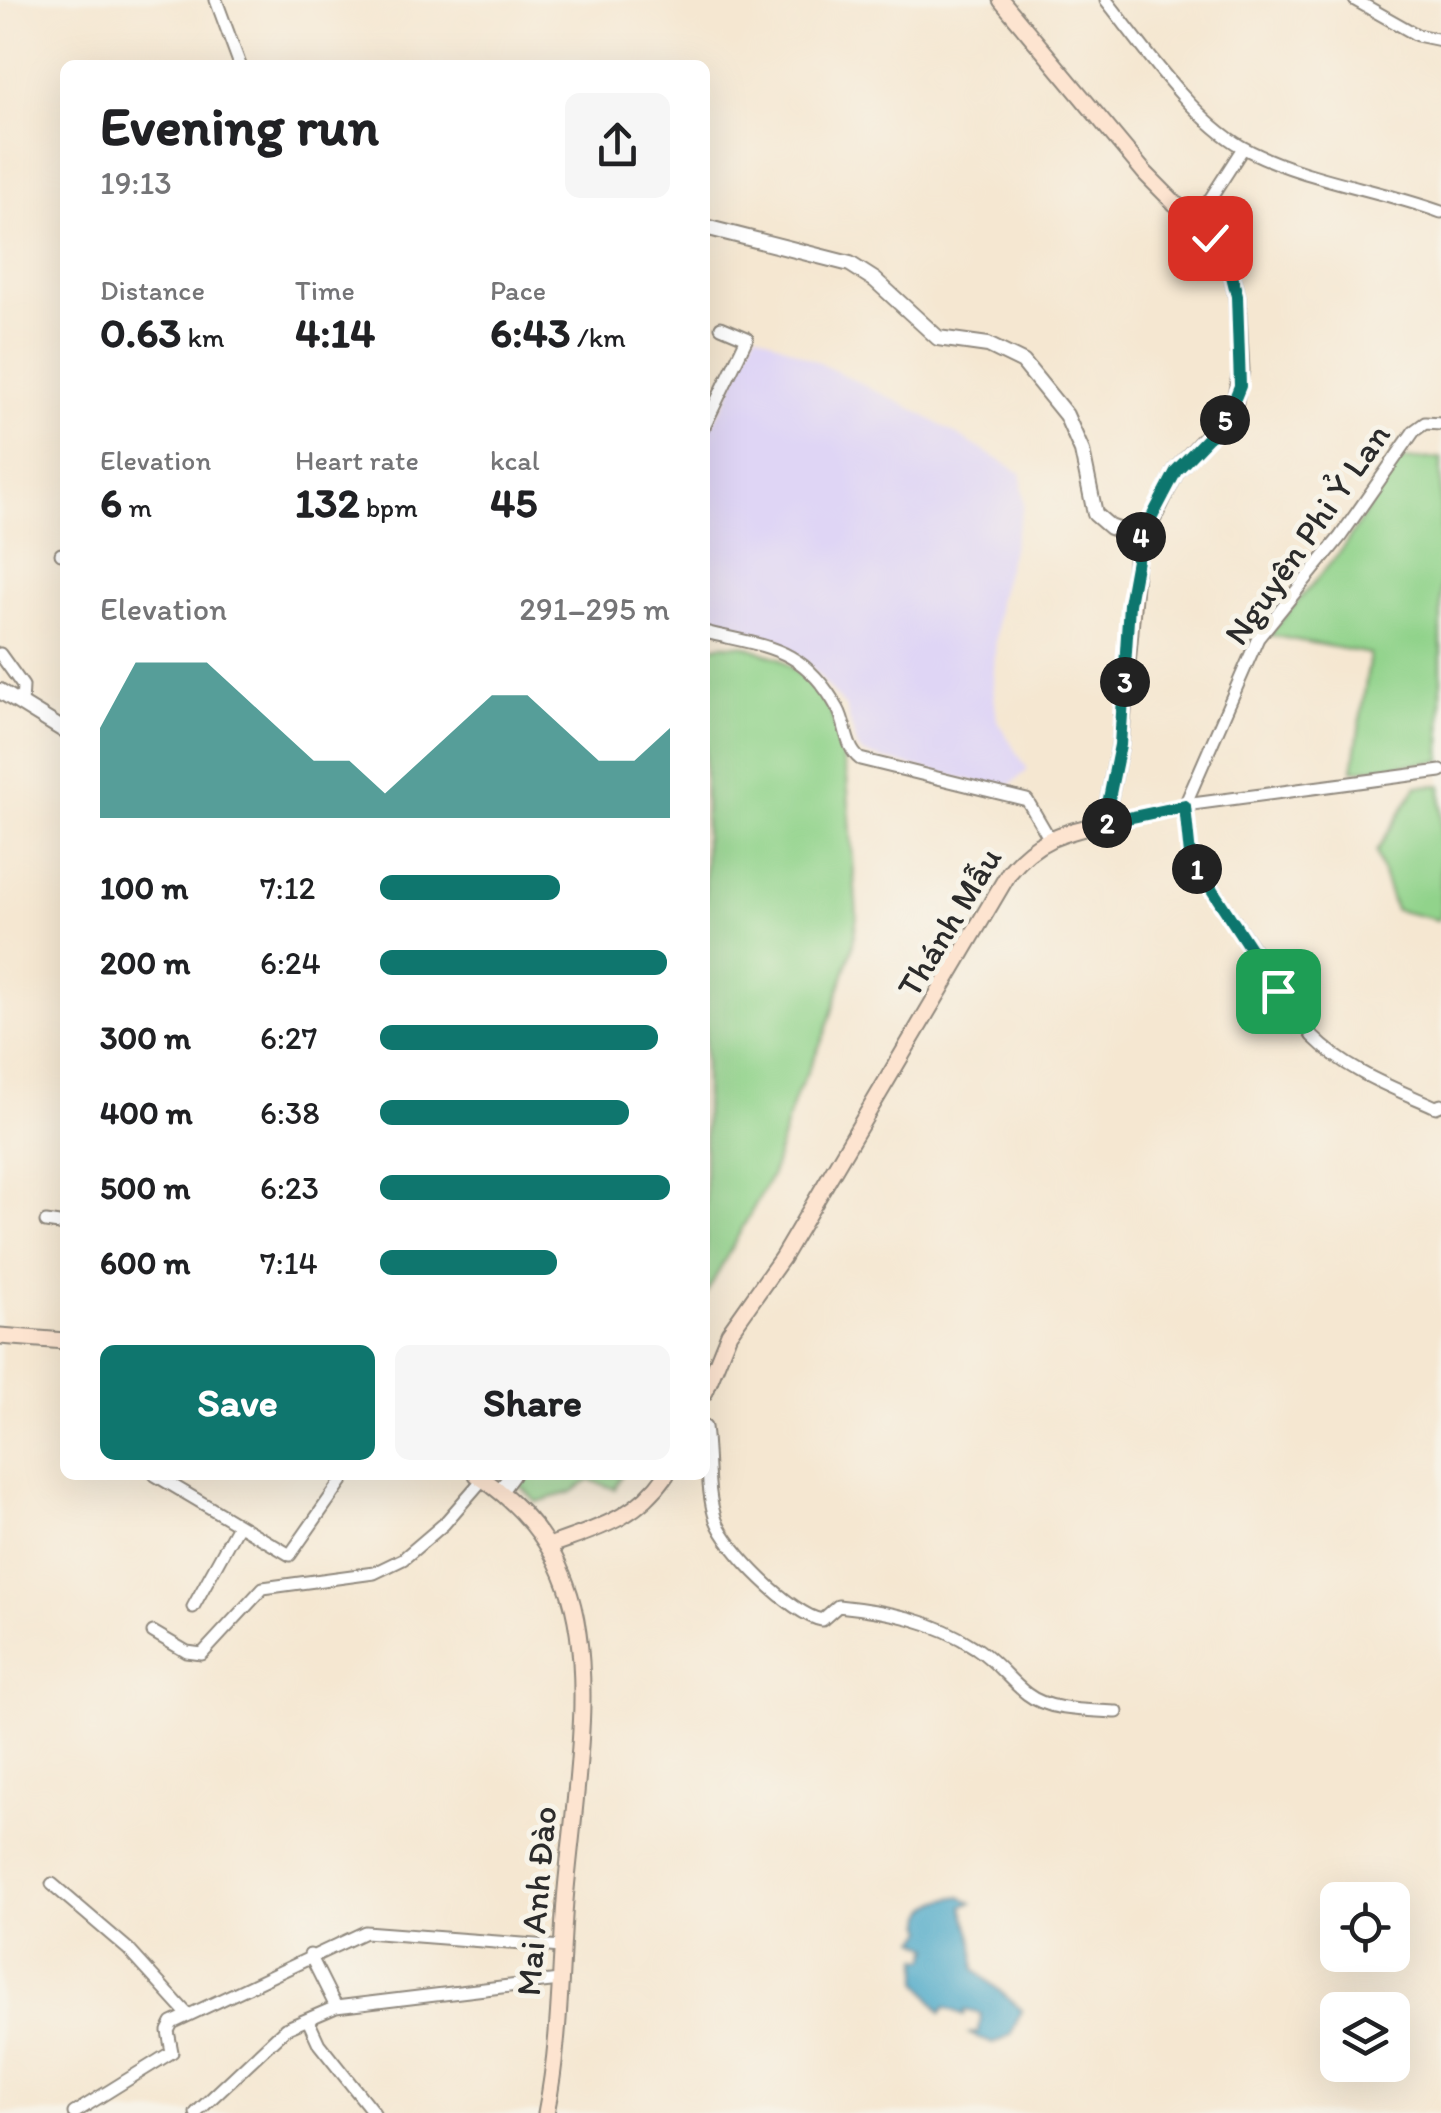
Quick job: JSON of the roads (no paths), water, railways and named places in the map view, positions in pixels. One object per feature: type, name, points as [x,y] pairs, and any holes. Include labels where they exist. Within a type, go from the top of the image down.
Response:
[{"type":"main road","points":[[1001,0],[1119,143],[1217,246],[1230,268],[1237,296],[1240,386],[1227,418],[1176,471],[1141,538],[1129,604],[1120,745],[1104,823]]},
{"type":"main road","name":"Thánh Mẫu","points":[[710,1380],[729,1333],[782,1258],[986,910],[1026,851],[1048,836],[1104,823]]},
{"type":"main road","points":[[0,1336],[60,1341]]},
{"type":"main road","name":"Mai Anh Đào","points":[[485,1480],[502,1490],[549,1546],[568,1587],[578,1642],[580,1694],[546,2113]]},
{"type":"main road","points":[[549,1546],[627,1516],[650,1499],[663,1480]]},
{"type":"street","points":[[216,0],[238,60]]},
{"type":"street","points":[[1106,0],[1197,108],[1244,148],[1322,177],[1441,212]]},
{"type":"street","points":[[1355,0],[1417,35],[1441,40]]},
{"type":"street","points":[[1194,224],[1244,148]]},
{"type":"street","points":[[710,228],[850,264],[875,280],[938,338],[988,346],[1023,362],[1066,415],[1082,451],[1095,514],[1110,527],[1141,538]]},
{"type":"street","points":[[710,415],[747,338],[721,327]]},
{"type":"street","name":"Nguyên Phi Ỷ Lan","points":[[1185,806],[1258,638],[1340,537],[1414,431],[1425,423],[1441,424]]},
{"type":"street","points":[[710,633],[766,644],[809,672],[838,709],[851,749],[860,759],[1028,800],[1048,836]]},
{"type":"street","points":[[0,654],[23,686],[22,705]]},
{"type":"street","points":[[0,690],[60,729]]},
{"type":"street","points":[[1104,823],[1185,806],[1441,771]]},
{"type":"street","points":[[1185,806],[1190,856],[1312,1036],[1333,1057],[1366,1076],[1441,1105]]},
{"type":"street","points":[[46,1222],[60,1224]]},
{"type":"street","points":[[710,1467],[717,1524],[786,1602],[806,1617],[822,1620],[838,1606],[891,1612],[932,1625],[978,1648],[1031,1698],[1070,1708],[1117,1712]]},
{"type":"street","points":[[163,1480],[290,1555],[342,1480]]},
{"type":"street","points":[[153,1632],[187,1652],[202,1654],[262,1588],[384,1571],[444,1524],[478,1480]]},
{"type":"street","points":[[502,1490],[509,1480]]},
{"type":"street","points":[[194,1607],[237,1527]]},
{"type":"street","points":[[52,1884],[128,1949],[188,2015]]},
{"type":"street","points":[[74,2113],[172,2052],[168,2027],[310,1955],[365,1932],[562,1947]]},
{"type":"street","points":[[310,1955],[336,2007]]},
{"type":"street","points":[[196,2113],[284,2029],[336,2007],[559,1980]]},
{"type":"street","points":[[308,2020],[319,2044],[374,2113]]},
{"type":"water","points":[[961,1896],[972,1903],[963,1906],[974,1944],[975,1970],[1022,2010],[1011,2034],[993,2044],[970,2034],[979,2032],[981,2014],[965,2010],[964,2015],[945,2007],[941,2013],[919,1981],[919,1958],[927,1959],[931,1947],[917,1940],[926,1931],[925,1915],[933,1905]]}]
